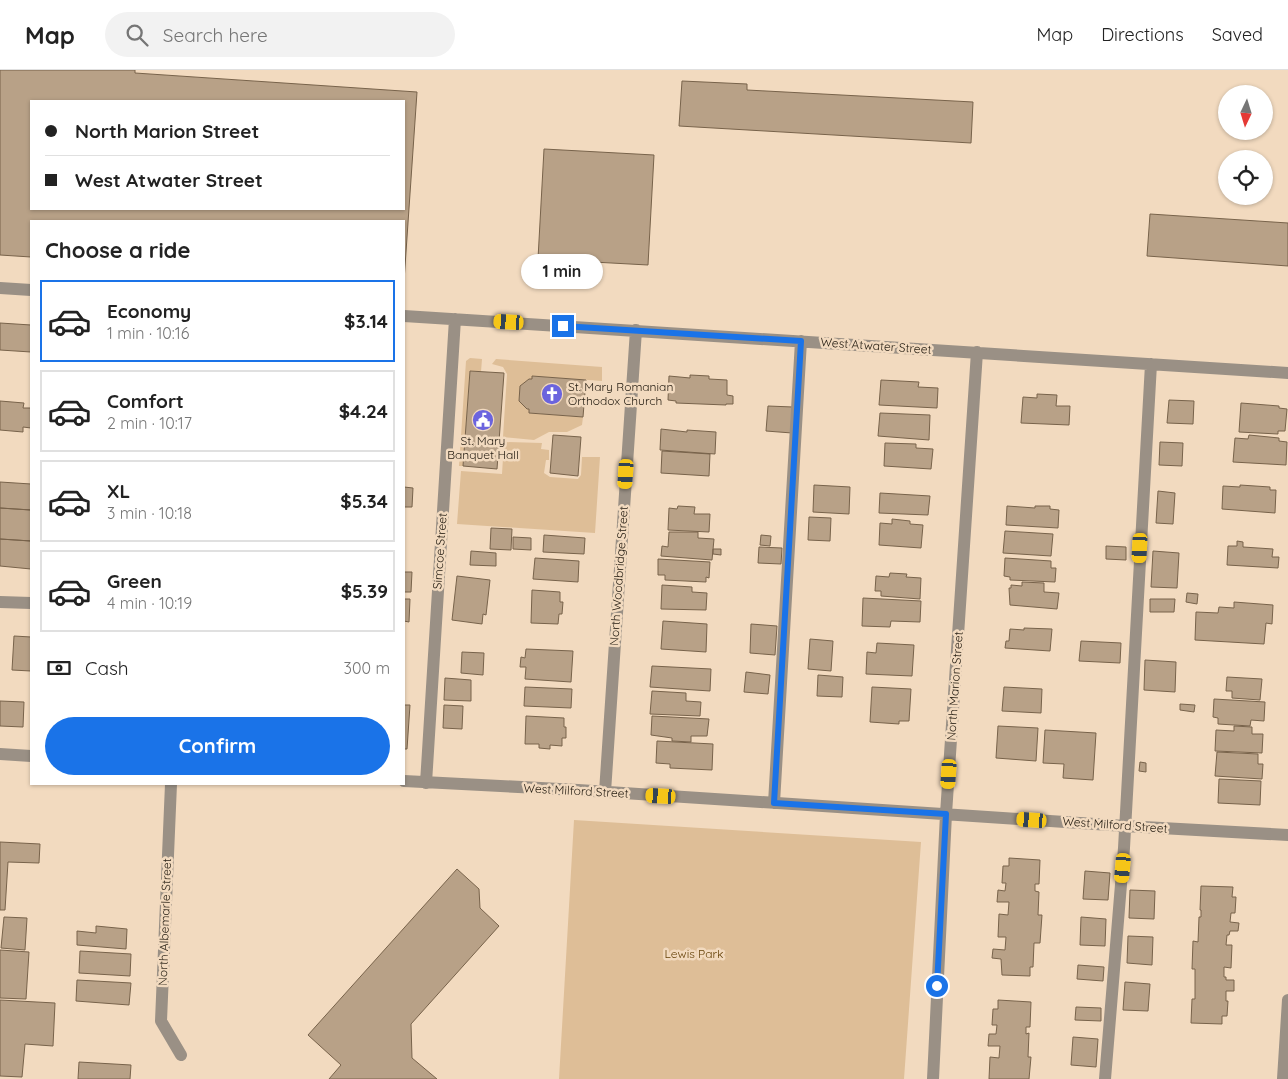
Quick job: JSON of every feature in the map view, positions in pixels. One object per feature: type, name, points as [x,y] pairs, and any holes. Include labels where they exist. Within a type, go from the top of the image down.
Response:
[{"type":"street","points":[[0,288],[30,290]]},
{"type":"street","name":"West Atwater Street","points":[[405,316],[1288,372]]},
{"type":"street","name":"Simcoe Street","points":[[426,783],[454,320]]},
{"type":"street","name":"North Woodbridge Street","points":[[605,792],[636,330]]},
{"type":"street","points":[[774,803],[801,341]]},
{"type":"street","name":"North Marion Street","points":[[933,1079],[946,814],[977,352]]},
{"type":"street","points":[[1104,1079],[1125,826],[1151,364]]},
{"type":"street","points":[[0,602],[30,604]]},
{"type":"street","points":[[0,754],[30,756]]},
{"type":"street","name":"West Milford Street","points":[[405,782],[605,792],[1288,835]]},
{"type":"street","name":"North Albemarle Street","points":[[172,785],[161,1021],[181,1055]]},
{"type":"street","points":[[1285,1071],[1288,1000]]},
{"type":"green space","points":[[470,358],[482,359],[481,372],[470,371],[463,466],[459,466],[466,361]]},
{"type":"green space","points":[[496,359],[602,367],[602,381],[532,376],[532,379],[529,379],[520,387],[519,401],[529,409],[529,413],[583,417],[582,425],[567,432],[549,432],[534,440],[503,437],[507,374],[503,367],[492,364]]},
{"type":"green space","points":[[504,442],[542,443],[541,449],[549,450],[549,460],[546,460],[544,473],[550,477],[578,479],[581,475],[582,457],[600,457],[595,533],[457,524],[461,471],[502,474]]},
{"type":"green space","name":"Lewis Park","points":[[574,820],[921,842],[904,1079],[559,1079]]},
{"type":"building","points":[[0,70],[135,70],[135,73],[417,92],[405,266],[405,220],[30,220],[30,257],[0,255]]},
{"type":"building","points":[[682,81],[747,84],[747,90],[973,102],[971,143],[679,126]]},
{"type":"building","points":[[544,149],[654,155],[648,265],[538,259]]},
{"type":"building","points":[[1150,214],[1288,223],[1288,266],[1147,256]]},
{"type":"building","points":[[0,323],[30,325],[30,352],[0,350]]},
{"type":"building","name":"St. Mary Banquet Hall","points":[[470,371],[504,373],[497,469],[463,466]]},
{"type":"building","points":[[690,375],[709,376],[709,379],[727,380],[727,395],[733,396],[733,404],[676,403],[676,401],[668,400],[669,376],[690,378]]},
{"type":"building","name":"St. Mary Romanian Orthodox Church","points":[[532,376],[586,380],[583,417],[529,413],[529,409],[519,401],[520,386],[529,379],[532,379]]},
{"type":"building","points":[[881,380],[919,382],[918,387],[938,388],[937,408],[879,405]]},
{"type":"building","points":[[1037,394],[1057,395],[1056,406],[1070,406],[1069,425],[1021,423],[1023,397],[1037,398]]},
{"type":"building","points":[[1169,400],[1194,401],[1193,424],[1167,423]]},
{"type":"building","points":[[0,401],[24,403],[23,408],[30,408],[30,428],[23,427],[23,432],[0,430]]},
{"type":"building","points":[[1241,403],[1279,406],[1279,408],[1287,409],[1285,431],[1278,431],[1278,434],[1239,432]]},
{"type":"building","points":[[768,406],[793,407],[792,433],[766,431]]},
{"type":"building","points":[[880,413],[930,415],[929,440],[878,436]]},
{"type":"building","points":[[661,429],[687,432],[687,430],[716,432],[715,454],[660,450]]},
{"type":"building","points":[[553,435],[581,437],[578,476],[550,473]]},
{"type":"building","points":[[1249,435],[1279,438],[1279,441],[1287,442],[1286,465],[1233,462],[1235,438],[1248,439]]},
{"type":"building","points":[[1160,442],[1183,443],[1182,466],[1159,465]]},
{"type":"building","points":[[885,443],[916,444],[916,448],[933,449],[931,469],[884,466]]},
{"type":"building","points":[[662,451],[710,454],[709,476],[661,473]]},
{"type":"building","points":[[0,482],[30,484],[30,510],[0,508]]},
{"type":"building","points":[[814,485],[850,487],[849,514],[813,512]]},
{"type":"building","points":[[1240,485],[1270,487],[1270,490],[1276,490],[1275,513],[1222,509],[1223,486],[1240,487]]},
{"type":"building","points":[[405,487],[413,488],[412,507],[405,507]]},
{"type":"building","points":[[1158,491],[1175,493],[1173,524],[1156,523]]},
{"type":"building","points":[[880,493],[930,496],[928,515],[879,513]]},
{"type":"building","points":[[678,506],[695,507],[694,514],[710,514],[709,532],[668,530],[669,508],[677,509]]},
{"type":"building","points":[[1007,506],[1035,508],[1035,506],[1050,506],[1050,509],[1059,510],[1058,528],[1006,525]]},
{"type":"building","points":[[0,508],[30,510],[30,541],[0,539]]},
{"type":"building","points":[[809,517],[831,518],[830,541],[808,540]]},
{"type":"building","points":[[892,519],[923,525],[921,548],[879,545],[880,523],[892,524]]},
{"type":"building","points":[[491,528],[512,529],[511,550],[490,549]]},
{"type":"building","points":[[1005,531],[1053,534],[1051,556],[1003,553]]},
{"type":"building","points":[[669,532],[698,532],[698,538],[714,539],[712,560],[661,556],[662,546],[668,547]]},
{"type":"building","points":[[544,535],[585,538],[584,554],[543,552]]},
{"type":"building","points":[[761,535],[771,536],[770,546],[760,545]]},
{"type":"building","points":[[513,537],[531,538],[531,550],[513,549]]},
{"type":"building","points":[[0,539],[30,541],[30,569],[0,566]]},
{"type":"building","points":[[1237,541],[1243,542],[1243,547],[1273,549],[1272,557],[1279,557],[1278,568],[1227,565],[1228,546],[1237,546]]},
{"type":"building","points":[[1106,546],[1126,547],[1126,560],[1106,559]]},
{"type":"building","points":[[759,547],[782,548],[781,564],[758,563]]},
{"type":"building","points":[[713,549],[721,549],[721,555],[713,554]]},
{"type":"building","points":[[471,551],[496,553],[496,566],[470,565]]},
{"type":"building","points":[[1153,551],[1179,553],[1177,588],[1151,587]]},
{"type":"building","points":[[535,558],[579,561],[578,582],[533,579]]},
{"type":"building","points":[[1005,558],[1051,561],[1051,568],[1056,568],[1055,582],[1010,580],[1010,577],[1004,576]]},
{"type":"building","points":[[658,559],[710,562],[709,578],[706,577],[706,582],[665,580],[665,575],[658,575]]},
{"type":"building","points":[[405,572],[412,572],[411,592],[405,592]]},
{"type":"building","points":[[890,573],[907,574],[906,577],[921,578],[920,599],[881,596],[881,591],[875,591],[876,576],[889,577]]},
{"type":"building","points":[[457,576],[490,580],[486,615],[483,614],[482,624],[452,620]]},
{"type":"building","points":[[1022,582],[1044,583],[1044,592],[1059,593],[1057,609],[1010,605],[1009,588],[1011,588],[1011,585],[1022,586]]},
{"type":"building","points":[[662,585],[692,587],[692,592],[707,593],[706,610],[661,609]]},
{"type":"building","points":[[532,590],[560,592],[560,602],[563,602],[562,614],[559,614],[558,624],[531,623]]},
{"type":"building","points":[[1187,593],[1198,594],[1197,604],[1186,602]]},
{"type":"building","points":[[863,598],[921,601],[920,622],[891,621],[890,627],[862,626]]},
{"type":"building","points":[[405,599],[410,599],[409,622],[405,621]]},
{"type":"building","points":[[1150,599],[1175,599],[1174,612],[1150,612]]},
{"type":"building","points":[[1234,602],[1273,605],[1272,624],[1266,623],[1264,644],[1195,640],[1196,612],[1218,613],[1219,607],[1234,608]]},
{"type":"building","points":[[663,621],[707,624],[706,652],[661,649]]},
{"type":"building","points":[[751,624],[777,626],[775,655],[750,653]]},
{"type":"building","points":[[1024,628],[1052,629],[1050,651],[1005,648],[1006,641],[1009,641],[1010,629],[1024,630]]},
{"type":"building","points":[[14,636],[30,637],[30,671],[12,670]]},
{"type":"building","points":[[810,639],[833,641],[831,671],[808,669]]},
{"type":"building","points":[[1081,641],[1121,643],[1120,663],[1079,661]]},
{"type":"building","points":[[877,643],[914,645],[912,676],[866,674],[867,652],[876,653]]},
{"type":"building","points":[[526,649],[573,651],[571,682],[525,679],[526,667],[520,667],[521,657],[525,658]]},
{"type":"building","points":[[462,652],[484,653],[483,675],[461,673]]},
{"type":"building","points":[[1145,660],[1176,662],[1175,692],[1144,690]]},
{"type":"building","points":[[652,666],[711,669],[710,691],[650,687]]},
{"type":"building","points":[[746,672],[770,675],[768,694],[744,692]]},
{"type":"building","points":[[818,675],[843,677],[842,697],[817,696]]},
{"type":"building","points":[[1227,677],[1262,679],[1260,700],[1232,698],[1232,691],[1226,691]]},
{"type":"building","points":[[445,678],[471,680],[471,701],[444,700]]},
{"type":"building","points":[[525,687],[572,689],[571,708],[524,706]]},
{"type":"building","points":[[872,687],[911,689],[909,721],[899,721],[899,724],[870,722]]},
{"type":"building","points":[[1004,687],[1042,689],[1041,713],[1002,711]]},
{"type":"building","points":[[652,691],[686,693],[686,701],[701,702],[700,716],[650,714]]},
{"type":"building","points":[[1214,699],[1265,702],[1264,721],[1251,720],[1250,726],[1218,724],[1218,718],[1213,717]]},
{"type":"building","points":[[0,701],[24,702],[23,727],[0,726]]},
{"type":"building","points":[[1180,704],[1195,705],[1194,712],[1180,710]]},
{"type":"building","points":[[405,705],[410,705],[407,749],[405,749]]},
{"type":"building","points":[[444,705],[463,706],[462,729],[443,728]]},
{"type":"building","points":[[526,716],[564,718],[566,738],[562,738],[562,746],[550,745],[550,749],[539,748],[539,744],[525,744]]},
{"type":"building","points":[[652,716],[709,719],[707,736],[691,736],[691,742],[672,741],[672,738],[651,735]]},
{"type":"building","points":[[998,726],[1038,728],[1036,761],[996,758]]},
{"type":"building","points":[[1234,726],[1252,727],[1252,734],[1263,734],[1262,753],[1215,751],[1216,730],[1234,731]]},
{"type":"building","points":[[1045,730],[1096,733],[1093,780],[1063,778],[1064,764],[1043,763]]},
{"type":"building","points":[[657,741],[713,744],[712,770],[670,768],[670,764],[656,763]]},
{"type":"building","points":[[1217,752],[1258,754],[1258,764],[1263,764],[1262,779],[1215,776]]},
{"type":"building","points":[[1140,762],[1146,763],[1146,772],[1139,771]]},
{"type":"building","points":[[1219,779],[1261,781],[1260,805],[1218,803]]},
{"type":"building","points":[[0,842],[40,844],[39,863],[8,862],[5,910],[0,910]]},
{"type":"building","points":[[1009,858],[1040,860],[1039,884],[1035,884],[1035,891],[1039,892],[1038,915],[1042,915],[1040,943],[1034,943],[1033,967],[1030,967],[1030,976],[1002,975],[1001,959],[992,958],[993,949],[1005,950],[1006,937],[998,937],[999,914],[1008,915],[1009,902],[997,902],[998,890],[1005,891],[1006,883],[1002,883],[1003,866],[1009,866]]},
{"type":"building","points":[[457,869],[479,889],[480,908],[499,926],[411,1024],[412,1058],[437,1079],[329,1079],[341,1065],[308,1035]]},
{"type":"building","points":[[1085,871],[1110,873],[1108,900],[1083,899]]},
{"type":"building","points":[[1201,886],[1233,887],[1232,897],[1236,897],[1235,913],[1231,913],[1230,922],[1239,923],[1238,931],[1230,931],[1229,935],[1227,935],[1226,945],[1232,945],[1231,968],[1224,967],[1224,977],[1226,977],[1226,980],[1234,980],[1234,991],[1226,991],[1226,1001],[1228,1001],[1227,1016],[1222,1016],[1222,1024],[1191,1023],[1192,999],[1195,999],[1195,969],[1192,969],[1193,941],[1198,942],[1199,917],[1201,917]]},
{"type":"building","points":[[1130,890],[1155,891],[1154,919],[1129,918]]},
{"type":"building","points":[[4,917],[27,918],[25,950],[1,948]]},
{"type":"building","points":[[1081,917],[1106,919],[1105,946],[1080,945]]},
{"type":"building","points":[[96,926],[127,929],[126,949],[77,945],[77,931],[96,933]]},
{"type":"building","points":[[1128,936],[1153,937],[1152,965],[1127,963]]},
{"type":"building","points":[[0,950],[29,952],[26,999],[0,998]]},
{"type":"building","points":[[80,951],[131,954],[130,976],[79,973]]},
{"type":"building","points":[[1078,965],[1104,967],[1103,981],[1077,979]]},
{"type":"building","points":[[77,980],[131,983],[129,1005],[76,1001]]},
{"type":"building","points":[[1125,982],[1150,984],[1148,1011],[1123,1010]]},
{"type":"building","points":[[0,1000],[55,1003],[53,1046],[25,1044],[22,1077],[0,1076]]},
{"type":"building","points":[[998,1000],[1031,1002],[1030,1027],[1026,1027],[1026,1034],[1029,1033],[1028,1057],[1031,1057],[1029,1079],[989,1079],[990,1057],[999,1058],[1000,1046],[988,1046],[989,1034],[996,1034],[997,1025],[992,1025],[993,1009],[998,1009]]},
{"type":"building","points":[[1076,1007],[1101,1008],[1101,1021],[1075,1020]]},
{"type":"building","points":[[1073,1037],[1098,1039],[1096,1067],[1071,1065]]},
{"type":"building","points":[[79,1062],[131,1065],[130,1079],[78,1079]]},
{"type":"place","name":"St. Mary Romanian Orthodox Church","points":[[552,394]]},
{"type":"place","name":"St. Mary Banquet Hall","points":[[483,420]]},
{"type":"route","points":[[563,326],[801,341],[774,803],[946,814],[937,986]]}]
